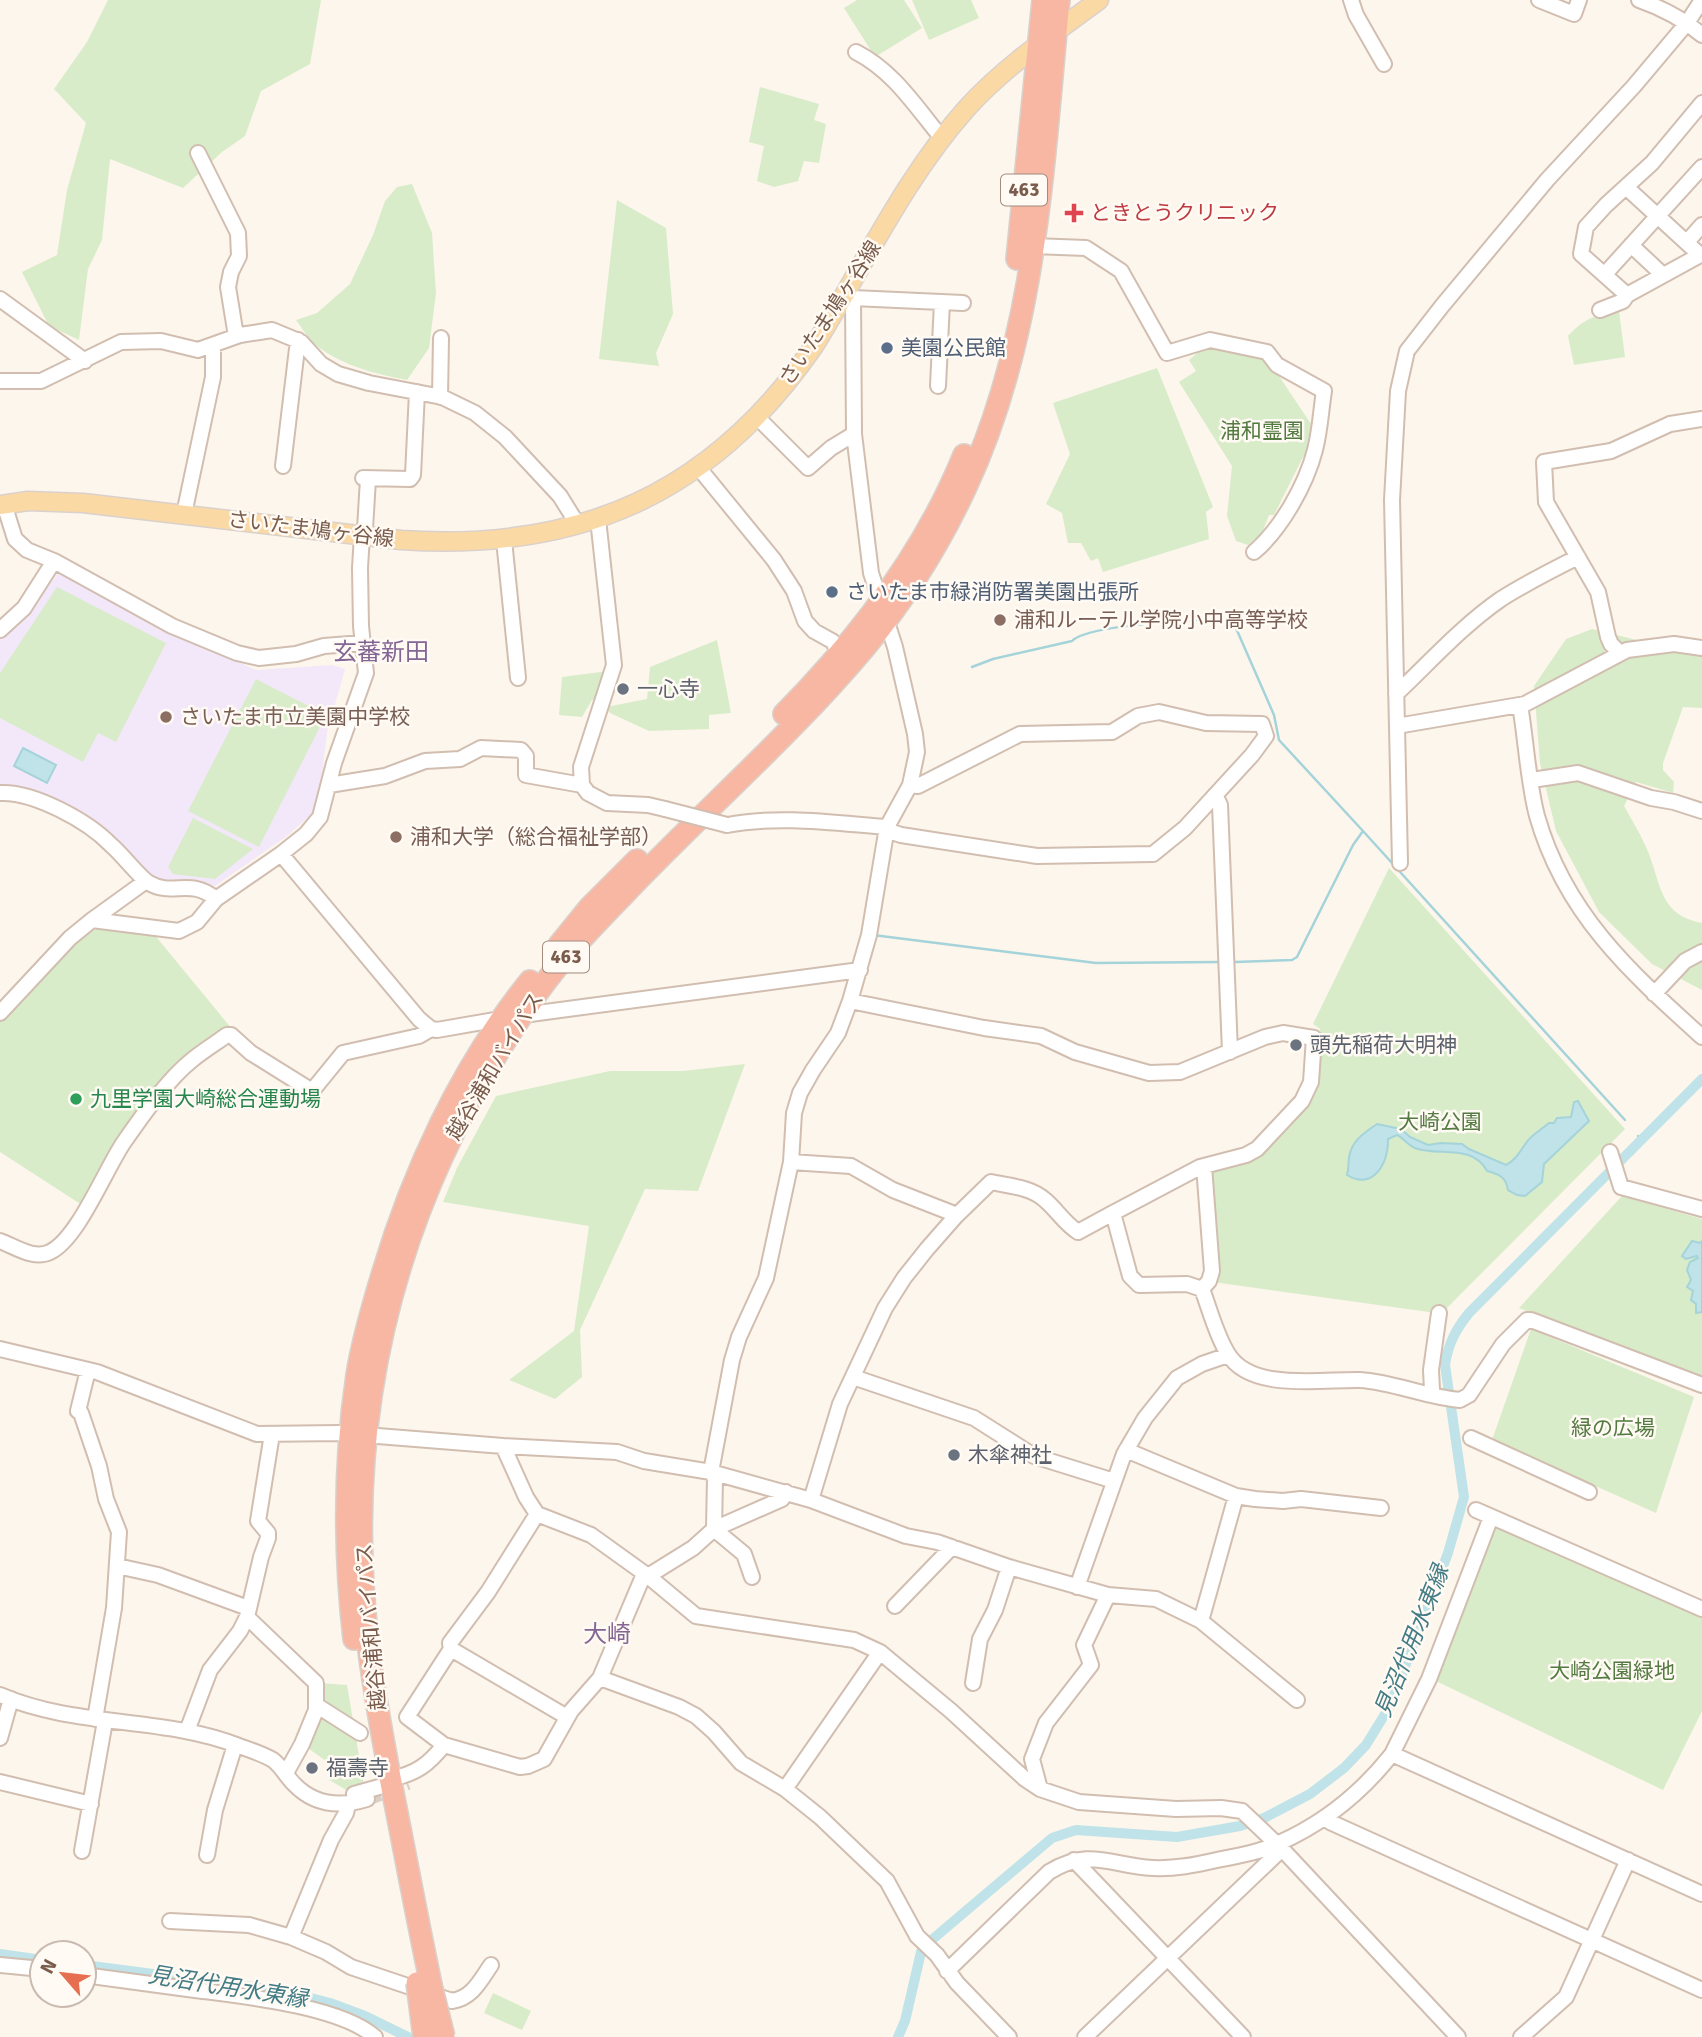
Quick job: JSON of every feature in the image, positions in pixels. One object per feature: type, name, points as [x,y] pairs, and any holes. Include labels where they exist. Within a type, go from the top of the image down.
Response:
[{"type":"highway","name":"越谷浦和バイパス","points":[[424,1989],[386,1787],[368,1648],[364,1588],[358,1435],[387,1314],[421,1207],[453,1133],[513,1017],[589,908],[883,612],[930,555],[965,490],[983,448],[1013,351],[1033,246],[1047,39],[1046,3]]},
{"type":"highway","name":"越谷浦和バイパス","points":[[513,1017],[539,991],[573,949],[713,803],[817,700],[868,644],[960,465],[991,384],[1005,334],[1016,268],[1047,39]]},
{"type":"highway","name":"463","points":[[424,1989],[424,2037]]},
{"type":"highway","name":"463","points":[[424,1989],[444,2037]]},
{"type":"main road","name":"さいたま鳩ヶ谷線","points":[[2,504],[65,501],[454,543],[504,540],[578,525],[659,493],[698,467],[757,417],[797,370],[850,296],[907,190],[943,136],[985,89],[1099,0]]},
{"type":"street","points":[[1351,0],[1356,15],[1384,64]]},
{"type":"street","points":[[1539,0],[1574,14],[1579,0]]},
{"type":"street","points":[[1639,0],[1687,23],[1702,35]]},
{"type":"street","points":[[1400,863],[1392,500],[1398,391],[1407,351],[1538,190],[1634,86],[1687,23],[1702,0]]},
{"type":"street","points":[[856,52],[880,67],[904,90],[936,131],[943,136]]},
{"type":"street","points":[[1627,295],[1581,254],[1586,227],[1652,163],[1702,103]]},
{"type":"street","points":[[198,153],[238,233],[239,256],[231,272],[228,287],[236,337]]},
{"type":"street","points":[[1605,274],[1702,167]]},
{"type":"street","points":[[1600,310],[1623,301],[1627,295],[1701,255],[1627,188]]},
{"type":"street","points":[[1687,242],[1702,225]]},
{"type":"street","points":[[1631,245],[1663,275]]},
{"type":"street","points":[[1033,246],[1086,248],[1122,271],[1167,353],[1210,340],[1267,352],[1278,365],[1324,391],[1315,451],[1303,480],[1278,527],[1269,540],[1254,552]]},
{"type":"street","points":[[714,1529],[715,1478],[711,1472],[732,1360],[739,1337],[766,1278],[791,1162],[793,1113],[800,1093],[838,1033],[850,1001],[869,935],[886,828],[910,785],[917,752],[895,647],[871,573],[854,434],[850,296],[963,303]]},
{"type":"street","points":[[0,299],[85,361]]},
{"type":"street","points":[[938,386],[942,302]]},
{"type":"street","points":[[0,381],[41,381],[121,342],[161,341],[198,350],[236,337],[272,330],[298,340],[321,364],[338,374],[440,397],[475,413],[505,437],[560,496],[578,525]]},
{"type":"street","points":[[440,397],[441,338]]},
{"type":"street","points":[[283,466],[298,340]]},
{"type":"street","points":[[184,514],[213,377],[214,346]]},
{"type":"street","points":[[92,920],[179,931],[197,922],[216,899],[306,834],[320,817],[334,763],[366,673],[360,568],[362,535],[365,529],[365,479],[410,480],[413,475],[417,392]]},
{"type":"street","points":[[757,417],[808,468],[831,448],[854,434]]},
{"type":"street","points":[[1620,653],[1611,644],[1602,602],[1546,502],[1544,462],[1611,451],[1670,424],[1702,419]]},
{"type":"street","points":[[698,467],[774,560],[794,591],[805,621],[814,631],[832,641],[841,653]]},
{"type":"street","points":[[2,504],[15,539],[27,550],[54,561],[172,626],[237,653],[259,658],[296,654],[324,646],[363,643]]},
{"type":"street","points":[[598,519],[614,665],[581,767],[582,785],[588,793],[607,803],[648,805],[727,825],[778,819],[886,828],[938,841],[1037,856],[1153,854],[1185,828],[1266,736],[1262,724],[1206,723],[1159,712],[1138,716],[1112,732],[1020,734],[918,786],[910,785]]},
{"type":"street","points":[[504,540],[518,678]]},
{"type":"street","points":[[1396,694],[1469,624],[1500,600],[1578,557]]},
{"type":"street","points":[[0,630],[24,608],[54,561]]},
{"type":"street","points":[[1396,726],[1520,705],[1620,653],[1674,644],[1702,648]]},
{"type":"street","points":[[1520,705],[1537,814],[1573,898],[1601,939],[1628,970],[1702,1037]]},
{"type":"street","points":[[329,785],[385,776],[425,761],[460,759],[481,748],[521,750],[526,756],[526,775],[582,785]]},
{"type":"street","points":[[1532,780],[1578,773],[1651,798],[1702,811]]},
{"type":"street","points":[[0,793],[22,794],[39,799],[93,830],[108,841],[146,881],[163,889],[199,888],[216,899]]},
{"type":"street","points":[[1215,795],[1220,805],[1230,1052]]},
{"type":"street","points":[[281,854],[419,1019],[431,1029],[860,970]]},
{"type":"street","points":[[0,1013],[62,947],[92,920],[146,881]]},
{"type":"street","points":[[1654,994],[1685,961],[1702,952]]},
{"type":"street","points":[[811,1500],[840,1404],[885,1308],[904,1278],[957,1214],[991,1182],[1035,1192],[1078,1232],[1204,1166],[1246,1155],[1257,1149],[1302,1101],[1311,1082],[1314,1038],[1274,1035],[1180,1072],[1149,1073],[1076,1052],[1041,1036],[984,1028],[850,1001]]},
{"type":"street","points":[[0,1241],[37,1255],[59,1247],[87,1208],[122,1144],[148,1108],[191,1060],[227,1035],[232,1035],[251,1053],[312,1091],[343,1054],[419,1036],[431,1029]]},
{"type":"street","points":[[1610,1152],[1621,1187],[1702,1209]]},
{"type":"street","points":[[791,1162],[851,1166],[904,1195],[957,1214]]},
{"type":"street","points":[[1202,1289],[1209,1281],[1212,1271],[1204,1166]]},
{"type":"street","points":[[1113,1213],[1134,1282],[1139,1285],[1187,1284],[1202,1289]]},
{"type":"street","points":[[1202,1289],[1228,1355],[1240,1368],[1261,1378],[1362,1380],[1463,1397],[1503,1345],[1527,1320],[1531,1320],[1702,1385]]},
{"type":"street","points":[[1435,1393],[1431,1370],[1439,1313]]},
{"type":"street","points":[[0,1349],[88,1370],[257,1434],[358,1435],[617,1452],[644,1461],[711,1472],[786,1492],[906,1536],[953,1547],[1077,1587],[1108,1595],[1156,1599],[1201,1621],[1297,1700]]},
{"type":"street","points":[[1077,1587],[1126,1450],[1145,1418],[1177,1378],[1202,1364],[1228,1355]]},
{"type":"street","points":[[82,1852],[109,1645],[119,1532],[78,1410],[88,1370]]},
{"type":"street","points":[[853,1377],[974,1418],[1034,1456],[1115,1481]]},
{"type":"street","points":[[187,1731],[210,1670],[240,1631],[248,1613],[268,1538],[268,1533],[258,1521],[272,1434]]},
{"type":"street","points":[[1471,1438],[1589,1492]]},
{"type":"street","points":[[503,1446],[526,1497],[537,1514],[591,1535],[696,1616],[853,1640],[880,1652],[1040,1790],[1079,1802],[1176,1810],[1239,1809],[1280,1846],[1458,2037]]},
{"type":"street","points":[[1126,1450],[1236,1496],[1283,1501],[1301,1499],[1381,1508]]},
{"type":"street","points":[[452,1649],[407,1717],[448,1746],[520,1767],[544,1759],[567,1717],[600,1678],[646,1575],[693,1548],[714,1529],[782,1499],[786,1492]]},
{"type":"street","points":[[1201,1621],[1236,1496]]},
{"type":"street","points":[[1476,1510],[1702,1609]]},
{"type":"street","points":[[537,1514],[488,1591],[450,1643],[452,1649],[567,1717]]},
{"type":"street","points":[[1085,2037],[1280,1846],[1325,1817],[1363,1786],[1392,1754],[1429,1679],[1491,1517]]},
{"type":"street","points":[[714,1529],[744,1555],[752,1577]]},
{"type":"street","points":[[895,1606],[953,1547]]},
{"type":"street","points":[[117,1566],[158,1575],[248,1613],[316,1684],[316,1706],[290,1778]]},
{"type":"street","points":[[973,1683],[981,1639],[995,1610],[1009,1567]]},
{"type":"street","points":[[1040,1790],[1032,1759],[1046,1723],[1091,1665],[1084,1645],[1108,1595]]},
{"type":"street","points":[[785,1789],[880,1652]]},
{"type":"street","points":[[600,1678],[679,1707],[696,1717],[715,1732],[741,1763],[785,1789],[820,1816],[887,1881],[914,1932],[1009,2037]]},
{"type":"street","points":[[0,1738],[5,1697],[39,1709],[187,1731],[271,1759],[318,1801],[348,1805],[419,1770],[448,1746]]},
{"type":"street","points":[[316,1706],[360,1733]]},
{"type":"street","points":[[207,1855],[215,1810],[235,1745]]},
{"type":"street","points":[[1392,1754],[1702,1894]]},
{"type":"street","points":[[290,1778],[332,1796],[351,1795],[386,1787]]},
{"type":"street","points":[[0,1782],[90,1804]]},
{"type":"street","points":[[291,1937],[348,1805]]},
{"type":"street","points":[[1325,1817],[1330,1822],[1702,1990]]},
{"type":"street","points":[[947,1971],[1049,1872],[1066,1862],[1093,1860],[1151,1868],[1175,1868],[1280,1846]]},
{"type":"street","points":[[1074,1860],[1242,2037]]},
{"type":"street","points":[[1521,2037],[1546,2022],[1566,1997],[1628,1860]]},
{"type":"street","points":[[170,1921],[249,1925],[291,1937],[326,1952],[351,1967],[424,1989],[452,2001],[463,2000],[472,1993],[491,1965]]},
{"type":"street","points":[[0,1965],[28,1968]]},
{"type":"street","points":[[98,1977],[250,1997],[299,2007],[347,2022],[375,2037]]},
{"type":"street","points":[[424,1989],[431,2004],[444,2014],[451,2037]]},
{"type":"shaded area","name":"さいたま市立美園中学校","points":[[58,573],[256,670],[332,665],[345,669],[327,733],[319,799],[311,815],[287,836],[215,886],[159,884],[110,838],[0,789],[0,639],[30,611]]},
{"type":"green space","points":[[108,0],[321,0],[310,64],[261,91],[245,136],[222,152],[183,188],[110,159],[102,240],[88,269],[79,340],[49,326],[22,272],[57,255],[67,190],[86,123],[54,89],[87,42]]},
{"type":"green space","points":[[857,0],[904,0],[922,28],[875,57],[844,8]]},
{"type":"green space","points":[[912,0],[971,0],[979,18],[929,40]]},
{"type":"green space","points":[[760,87],[819,104],[814,120],[826,124],[819,163],[804,161],[798,181],[774,187],[757,181],[764,146],[749,142]]},
{"type":"green space","points":[[412,184],[432,233],[436,293],[429,348],[407,380],[372,372],[338,359],[314,343],[296,320],[317,313],[350,284],[373,235],[385,201],[397,187]]},
{"type":"green space","points":[[617,200],[666,228],[673,314],[656,353],[659,366],[599,359]]},
{"type":"green space","points":[[1619,311],[1625,357],[1574,365],[1568,336],[1591,318]]},
{"type":"green space","name":"浦和霊園","points":[[1208,344],[1265,355],[1311,424],[1306,451],[1274,515],[1269,515],[1262,533],[1248,545],[1236,541],[1227,516],[1232,466],[1179,382],[1196,371],[1189,360]]},
{"type":"green space","points":[[1157,368],[1213,507],[1206,512],[1209,539],[1103,572],[1098,558],[1091,561],[1081,543],[1068,543],[1062,513],[1046,504],[1070,454],[1053,403]]},
{"type":"green space","points":[[57,587],[166,643],[116,742],[98,733],[83,762],[0,718],[0,673]]},
{"type":"green space","points":[[1592,629],[1702,656],[1702,708],[1683,707],[1663,763],[1663,770],[1674,782],[1673,793],[1636,782],[1624,806],[1643,840],[1668,904],[1676,912],[1702,923],[1702,990],[1652,964],[1599,912],[1556,831],[1540,763],[1534,686],[1566,639]]},
{"type":"green space","points":[[717,640],[731,713],[709,715],[709,729],[649,731],[610,713],[606,707],[647,699],[650,667]]},
{"type":"green space","points":[[609,671],[601,700],[592,700],[582,717],[559,715],[562,677]]},
{"type":"green space","points":[[256,679],[326,715],[259,847],[188,811]]},
{"type":"green space","points":[[193,818],[253,849],[215,879],[173,874],[168,867]]},
{"type":"green space","name":"大崎公園","points":[[1389,868],[1625,1129],[1443,1312],[1213,1282],[1211,1168],[1248,1157],[1313,1083],[1320,1029],[1313,1024]]},
{"type":"green space","name":"九里学園大崎総合運動場","points":[[104,927],[153,933],[232,1029],[187,1055],[82,1205],[0,1152],[0,1021],[31,985],[85,933]]},
{"type":"green space","points":[[745,1064],[698,1191],[645,1189],[580,1330],[582,1377],[555,1399],[509,1380],[574,1331],[589,1226],[443,1202],[457,1168],[496,1096],[610,1071],[683,1071]]},
{"type":"green space","points":[[1622,1196],[1702,1219],[1702,1378],[1519,1308]]},
{"type":"green space","name":"緑の広場","points":[[1531,1329],[1694,1397],[1656,1513],[1492,1440]]},
{"type":"green space","name":"大崎公園緑地","points":[[1497,1525],[1702,1618],[1702,1711],[1663,1790],[1436,1681]]},
{"type":"green space","points":[[320,1683],[347,1685],[364,1785],[346,1790],[328,1779],[333,1766],[305,1746]]},
{"type":"green space","points":[[493,1993],[531,2011],[522,2030],[484,2013]]},
{"type":"water","points":[[23,748],[56,765],[47,783],[14,766]]},
{"type":"water","points":[[1578,1101],[1589,1121],[1544,1164],[1542,1182],[1525,1196],[1508,1190],[1501,1177],[1487,1171],[1481,1162],[1473,1157],[1415,1148],[1397,1135],[1388,1139],[1383,1165],[1372,1177],[1357,1179],[1347,1175],[1352,1147],[1377,1124],[1401,1129],[1410,1137],[1428,1145],[1462,1144],[1506,1165],[1531,1137],[1549,1123],[1554,1123],[1557,1118],[1571,1117],[1574,1102]]},
{"type":"water","points":[[1692,1241],[1702,1241],[1702,1312],[1696,1313],[1696,1304],[1691,1300],[1693,1291],[1687,1287],[1691,1280],[1687,1270],[1690,1262],[1698,1258],[1686,1259],[1682,1256]]},
{"type":"waterway","points":[[972,667],[993,659],[1072,641],[1100,630],[1232,619],[1274,715],[1279,740],[1363,831]]},
{"type":"waterway","points":[[1235,962],[1292,960],[1297,957],[1353,845],[1363,831],[1625,1120]]},
{"type":"waterway","points":[[873,935],[1096,963],[1221,962]]},
{"type":"waterway","name":"見沼代用水東縁","points":[[898,2037],[905,2021],[921,1952],[1052,1838],[1076,1830],[1177,1837],[1240,1826],[1264,1818],[1310,1794],[1344,1768],[1366,1745],[1390,1706],[1448,1553],[1464,1497],[1445,1365],[1453,1337],[1469,1313],[1702,1079]]},
{"type":"waterway","name":"見沼代用水東縁","points":[[1638,1136],[1641,1140]]},
{"type":"waterway","name":"見沼代用水東縁","points":[[0,1954],[28,1958]]},
{"type":"waterway","name":"見沼代用水東縁","points":[[98,1967],[284,1991],[330,2003],[408,2037]]},
{"type":"tunnel","points":[[367,1799],[408,1783]]},
{"type":"place","name":"ときとうクリニック","points":[[1074,213]]},
{"type":"place","name":"美園公民館","points":[[887,348]]},
{"type":"place","name":"さいたま市緑消防署美園出張所","points":[[832,592]]},
{"type":"place","name":"浦和ルーテル学院小中高等学校","points":[[1000,620]]},
{"type":"place","name":"一心寺","points":[[623,689]]},
{"type":"place","name":"さいたま市立美園中学校","points":[[166,717]]},
{"type":"place","name":"浦和大学（総合福祉学部）","points":[[396,837]]},
{"type":"place","name":"頭先稲荷大明神","points":[[1296,1045]]},
{"type":"place","name":"九里学園大崎総合運動場","points":[[76,1099]]},
{"type":"place","name":"木傘神社","points":[[954,1455]]},
{"type":"place","name":"福壽寺","points":[[312,1768]]},
{"type":"district","name":"玄蕃新田","points":[[381,652]]},
{"type":"district","name":"大崎","points":[[607,1634]]}]
